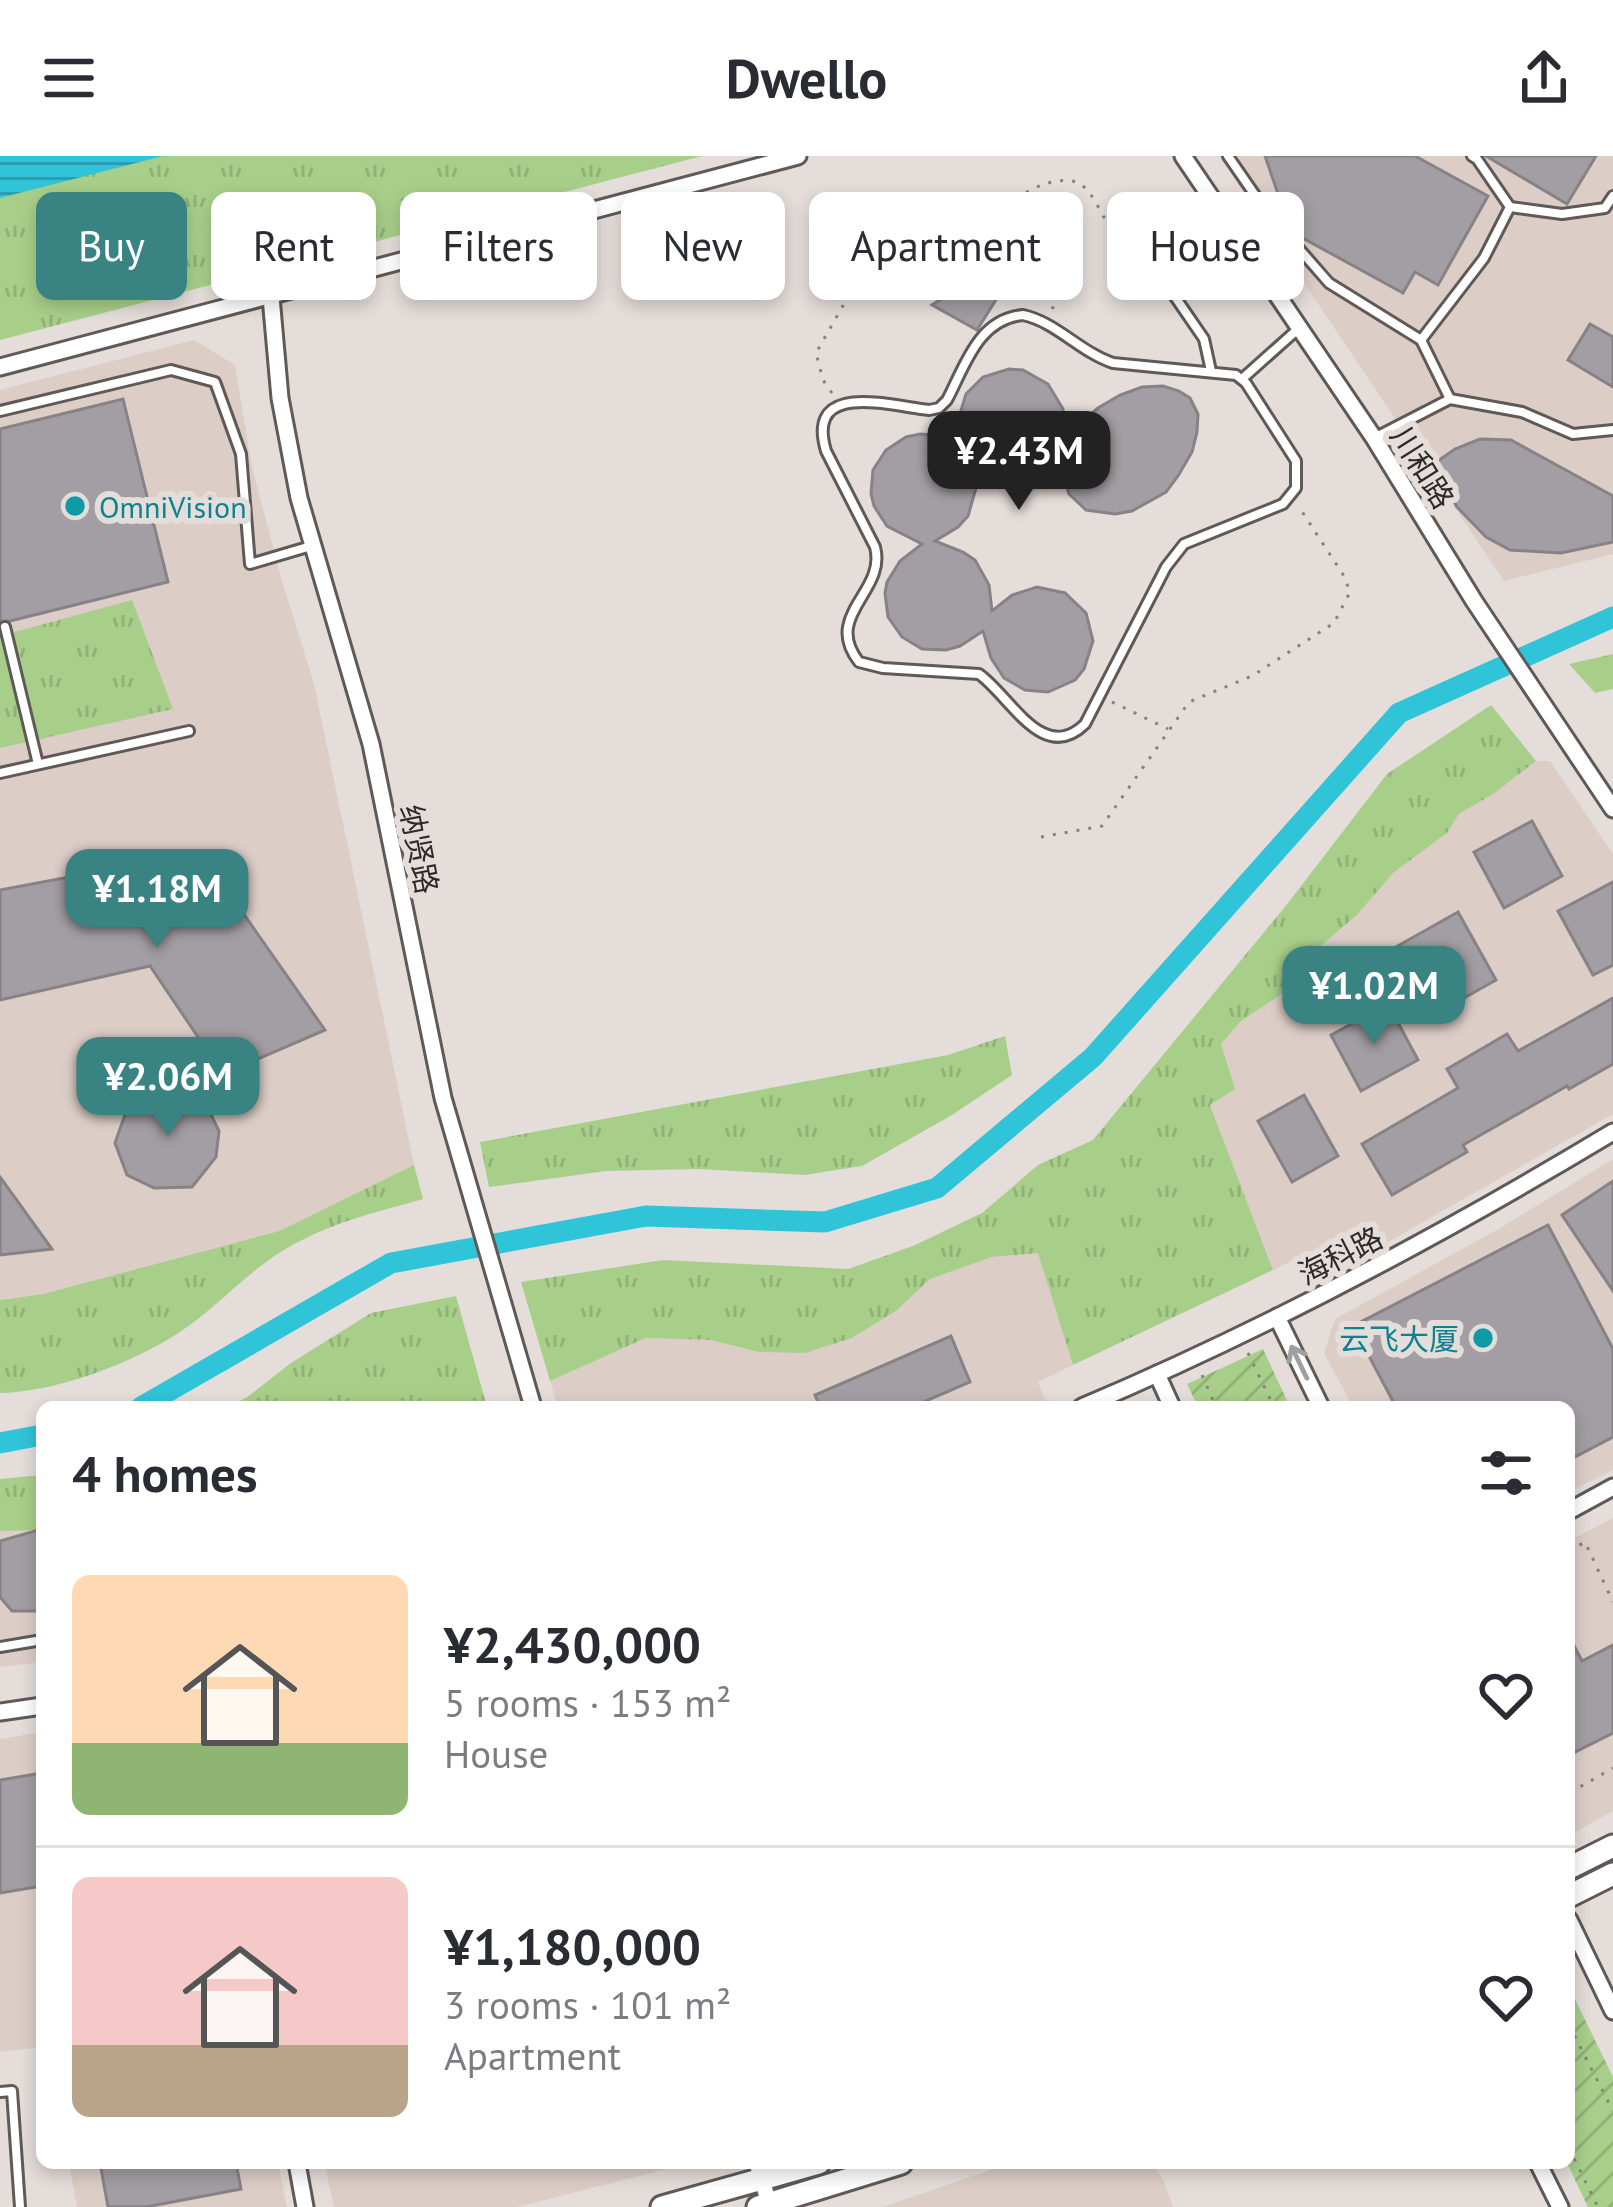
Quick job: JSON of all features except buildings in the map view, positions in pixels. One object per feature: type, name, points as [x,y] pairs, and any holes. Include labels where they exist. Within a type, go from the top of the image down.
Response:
[{"type":"street","points":[[376,269],[798,156]]},
{"type":"street","name":"川和路","points":[[1183,156],[1374,438],[1474,601],[1613,809]]},
{"type":"street","points":[[0,368],[260,300]]},
{"type":"street","name":"纳贤路","points":[[271,300],[288,448],[311,546],[375,763],[426,1026],[531,1401]]},
{"type":"street","name":"海科路","points":[[1095,1401],[1240,1336],[1418,1245],[1613,1132]]},
{"type":"street","points":[[1277,1317],[1318,1401]]},
{"type":"street","points":[[1156,1374],[1169,1401]]},
{"type":"street","points":[[1575,1508],[1613,1487]]},
{"type":"street","points":[[0,1712],[36,1707]]},
{"type":"street","points":[[1575,1865],[1613,1846]]},
{"type":"street","points":[[1575,1893],[1613,1874]]},
{"type":"street","points":[[1575,1932],[1613,2011]]},
{"type":"street","points":[[298,2169],[305,2207]]},
{"type":"street","points":[[662,2207],[759,2171],[765,2206],[882,2169]]},
{"type":"street","points":[[1541,2169],[1560,2207]]},
{"type":"lane","points":[[1228,156],[1266,211],[1329,283],[1421,340],[1450,398]]},
{"type":"lane","points":[[1472,156],[1510,207],[1562,214],[1605,208],[1613,196]]},
{"type":"lane","points":[[1421,340],[1484,258],[1510,207]]},
{"type":"lane","points":[[1177,300],[1204,339],[1211,371]]},
{"type":"lane","points":[[1013,316],[1031,317],[1113,363],[1211,371],[1242,379],[1296,461],[1298,482],[1283,504],[1178,550],[1079,730],[1063,739],[1043,735],[979,674],[859,662],[847,645],[849,620],[878,557],[821,435],[824,418],[840,404],[939,408],[988,328],[1013,316]]},
{"type":"lane","points":[[1242,379],[1300,328]]},
{"type":"lane","points":[[0,411],[171,370],[215,382],[242,454],[250,564],[311,546]]},
{"type":"lane","points":[[1374,438],[1450,398],[1522,412],[1574,434],[1613,430]]},
{"type":"lane","points":[[5,627],[38,764]]},
{"type":"lane","points":[[0,773],[189,731]]},
{"type":"lane","points":[[0,1647],[36,1641]]},
{"type":"lane","points":[[0,2092],[12,2091],[20,2207]]},
{"type":"path","points":[[1027,192],[1038,185],[1070,180],[1084,186],[1107,224]]},
{"type":"path","points":[[840,404],[824,380],[816,353],[846,300]]},
{"type":"path","points":[[1043,323],[1057,300]]},
{"type":"path","points":[[1041,837],[1102,826],[1189,702],[1252,676],[1334,623],[1350,592],[1292,496]]},
{"type":"path","points":[[1100,696],[1170,730]]},
{"type":"path","points":[[1240,1336],[1271,1401]]},
{"type":"path","points":[[1194,1357],[1213,1401]]},
{"type":"path","points":[[1575,1548],[1585,1543],[1613,1602]]},
{"type":"path","points":[[1575,1788],[1613,1768]]},
{"type":"path","points":[[1575,2037],[1613,2111]]},
{"type":"path","points":[[1575,2160],[1598,2207]]},
{"type":"shaded area","points":[[1219,156],[1613,156],[1613,554],[1504,581],[1304,283],[1304,192],[1243,192]]},
{"type":"shaded area","points":[[194,340],[235,365],[252,467],[314,684],[414,1165],[279,1231],[43,1294],[0,1300],[0,390]]},
{"type":"shaded area","points":[[1536,761],[1550,761],[1613,854],[1613,1114],[1381,1246],[1368,1224],[1273,1270],[1210,1105],[1234,1089],[1221,1044],[1241,1021],[1300,982],[1323,944],[1357,915],[1393,873],[1447,833],[1459,814]]},
{"type":"shaded area","name":"云飞大厦","points":[[1613,1159],[1613,1470],[1575,1489],[1575,1401],[1350,1401],[1324,1353],[1335,1319],[1497,1230]]},
{"type":"shaded area","points":[[1039,1253],[1073,1365],[1038,1382],[1045,1401],[556,1401],[550,1381],[646,1338],[711,1340],[758,1352],[805,1352],[852,1338],[896,1311],[930,1279],[992,1257]]},
{"type":"shaded area","points":[[1613,1518],[1613,1811],[1575,1832],[1575,1538]]},
{"type":"shaded area","points":[[36,1530],[36,1663],[0,1667],[0,1531]]},
{"type":"shaded area","points":[[36,1733],[36,2048],[0,2052],[0,1739]]},
{"type":"shaded area","points":[[70,2169],[279,2169],[287,2207],[77,2207]]},
{"type":"shaded area","points":[[325,2169],[666,2169],[517,2207],[334,2207]]},
{"type":"shaded area","points":[[993,2169],[1156,2169],[1173,2207],[882,2207]]},
{"type":"green space","points":[[150,156],[702,156],[565,192],[400,192],[400,235],[376,241],[376,192],[211,192],[211,285],[187,291],[187,192],[36,192],[36,300],[153,300],[0,340],[0,194]]},
{"type":"green space","points":[[132,600],[173,709],[0,748],[0,636]]},
{"type":"green space","points":[[1613,654],[1613,689],[1595,693],[1569,664]]},
{"type":"green space","points":[[1491,705],[1536,761],[1459,814],[1447,833],[1393,873],[1357,915],[1323,944],[1300,982],[1241,1021],[1221,1044],[1235,1089],[1210,1105],[1273,1270],[1073,1365],[1038,1253],[992,1257],[930,1279],[896,1311],[852,1338],[805,1353],[758,1352],[711,1340],[646,1338],[550,1381],[521,1282],[663,1260],[848,1269],[913,1246],[982,1213],[1038,1165],[1093,1140],[1288,903],[1387,774]]},
{"type":"green space","points":[[1005,1036],[1012,1075],[862,1166],[804,1175],[699,1169],[606,1171],[489,1187],[480,1142],[948,1055]]},
{"type":"green space","points":[[414,1165],[423,1199],[345,1222],[284,1249],[190,1325],[124,1362],[48,1387],[0,1393],[0,1300],[43,1294],[279,1231]]},
{"type":"green space","points":[[456,1296],[485,1401],[239,1401],[291,1363],[371,1313]]},
{"type":"green space","points":[[1263,1349],[1287,1401],[1195,1401],[1187,1384]]},
{"type":"green space","points":[[36,1476],[36,1530],[0,1531],[0,1479]]},
{"type":"green space","points":[[1575,1999],[1613,2077],[1613,2207],[1588,2207],[1570,2169],[1575,2169]]},
{"type":"water","points":[[0,156],[163,156],[0,198]]},
{"type":"waterway","points":[[151,1401],[391,1263],[646,1216],[825,1222],[937,1188],[1093,1057],[1399,713],[1613,617]]},
{"type":"waterway","points":[[0,1443],[36,1436]]},
{"type":"place","name":"OmniVision","points":[[75,506]]},
{"type":"place","name":"云飞大厦","points":[[1483,1338]]}]
